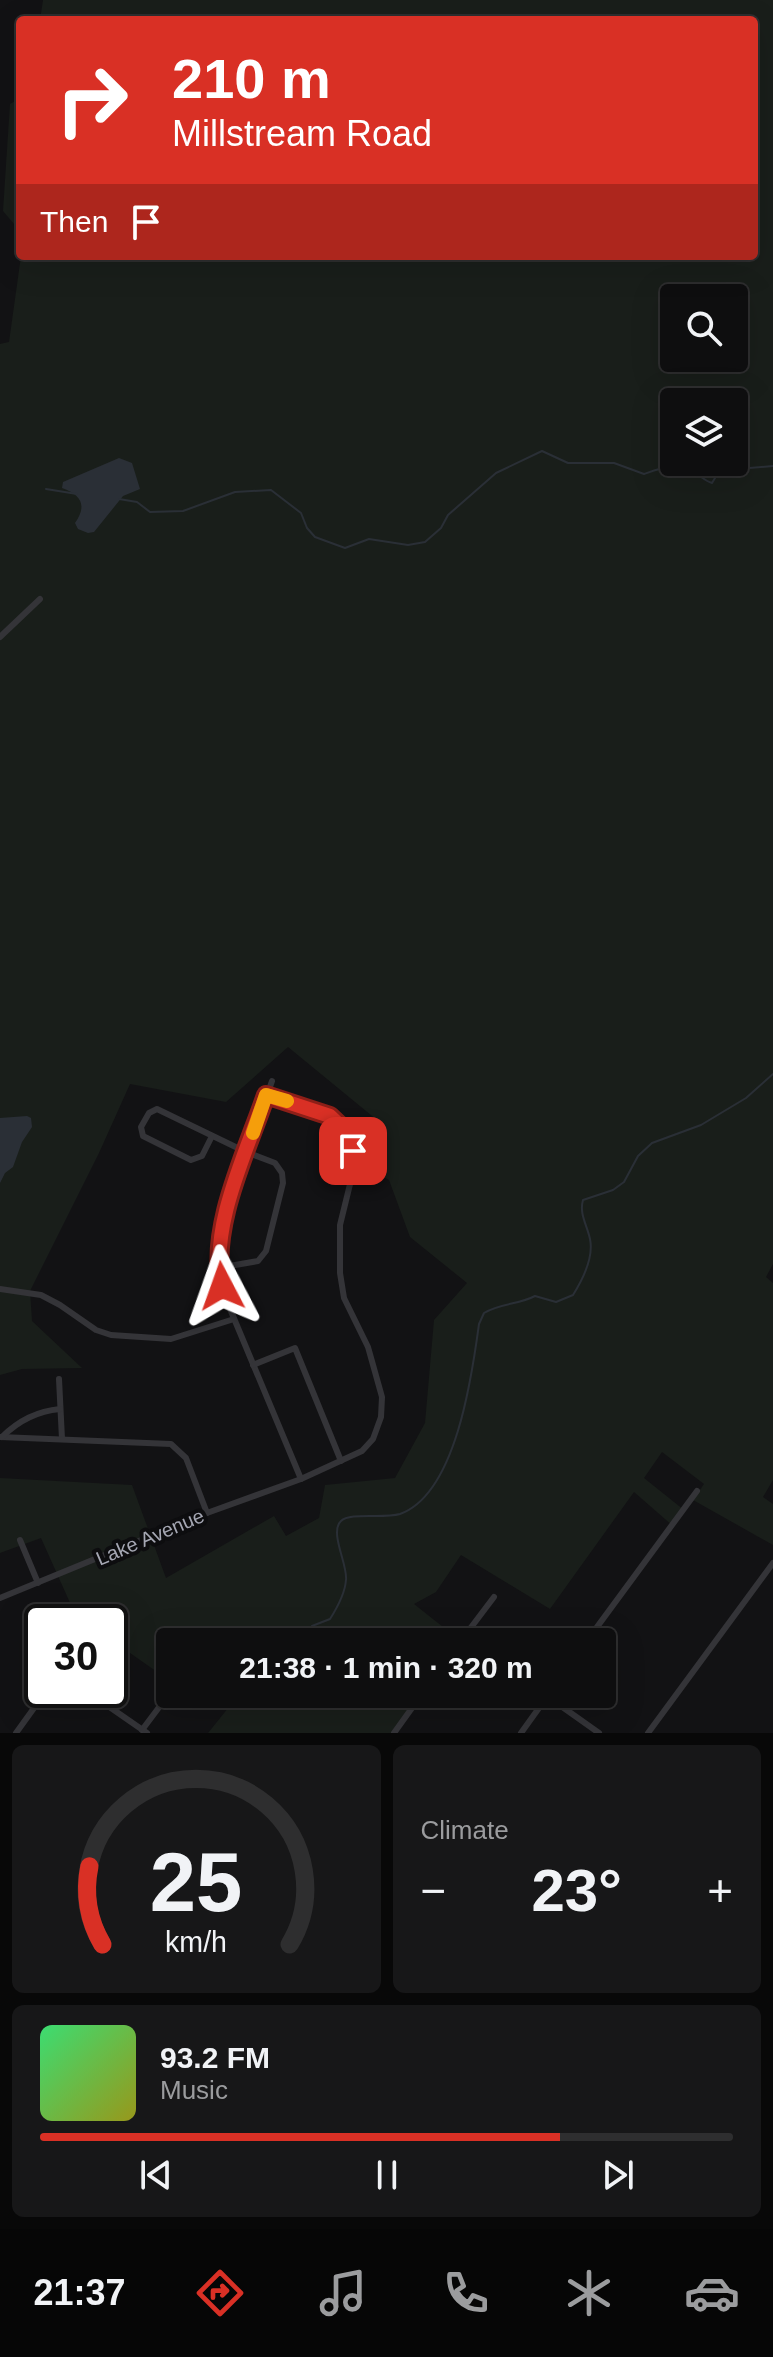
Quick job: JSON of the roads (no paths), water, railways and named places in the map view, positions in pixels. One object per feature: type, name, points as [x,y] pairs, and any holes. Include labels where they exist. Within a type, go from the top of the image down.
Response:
[{"type":"street","points":[[0,637],[40,599]]},
{"type":"street","points":[[272,1081],[221,1228],[218,1268],[234,1319],[301,1479]]},
{"type":"street","name":"Lake Avenue","points":[[0,1598],[207,1513],[301,1479],[362,1451],[373,1439],[381,1417],[382,1397],[368,1347],[344,1298],[340,1273],[340,1225],[353,1172],[353,1151],[348,1133],[330,1116],[266,1095]]},
{"type":"street","points":[[212,1136],[202,1156],[191,1160],[143,1136],[141,1127],[149,1113],[157,1109],[275,1163],[282,1173],[283,1183],[266,1251],[258,1261],[218,1268]]},
{"type":"street","points":[[0,1289],[41,1295],[96,1330],[111,1335],[171,1339],[234,1319]]},
{"type":"street","points":[[253,1365],[295,1348],[341,1461]]},
{"type":"street","points":[[59,1379],[62,1439]]},
{"type":"street","points":[[1,1437],[11,1427],[43,1411],[60,1409]]},
{"type":"street","points":[[1,1437],[171,1444],[186,1458],[207,1513]]},
{"type":"street","points":[[596,1628],[697,1491]]},
{"type":"street","points":[[20,1540],[38,1583]]},
{"type":"street","points":[[648,1733],[773,1563]]},
{"type":"street","points":[[471,1628],[494,1597]]},
{"type":"street","points":[[16,1733],[34,1708]]},
{"type":"street","points":[[110,1708],[143,1732],[159,1708]]},
{"type":"street","points":[[394,1733],[412,1708]]},
{"type":"street","points":[[521,1733],[538,1708]]},
{"type":"street","points":[[565,1708],[599,1733]]},
{"type":"waterway","points":[[119,499],[137,502],[150,512],[183,511],[235,492],[271,490],[301,513],[315,537],[345,548],[369,539],[408,545],[425,542],[441,528],[448,515],[496,473],[542,451],[568,463],[614,463],[644,474],[663,468],[681,468],[712,483],[718,473],[726,470],[773,466]]},
{"type":"waterway","points":[[46,489],[77,494]]},
{"type":"waterway","points":[[312,1626],[330,1619],[344,1590],[346,1574],[337,1533],[341,1521],[352,1517],[400,1514],[419,1502],[435,1483],[458,1431],[472,1373],[479,1324],[484,1313],[535,1296],[556,1302],[573,1295],[584,1275],[591,1246],[582,1210],[583,1200],[613,1190],[624,1182],[638,1156],[652,1143],[701,1125],[746,1098],[773,1074]]}]
